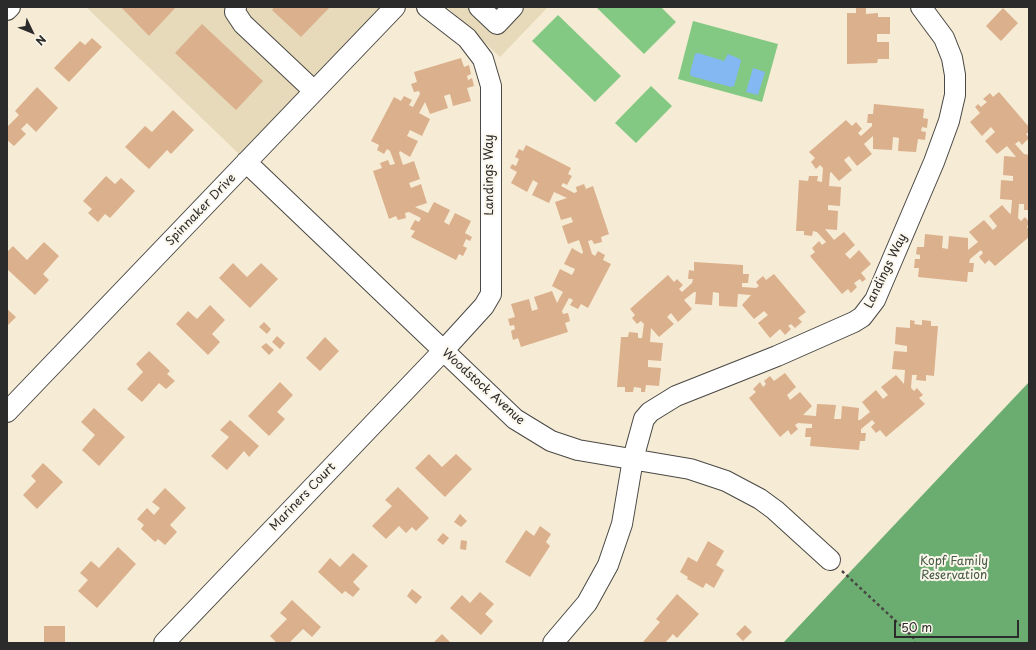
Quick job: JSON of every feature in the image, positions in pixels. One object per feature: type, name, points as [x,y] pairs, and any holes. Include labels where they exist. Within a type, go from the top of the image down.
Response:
[{"type":"street","points":[[7,10],[10,7]]},
{"type":"street","points":[[236,7],[235,12],[243,24],[314,90]]},
{"type":"street","name":"Spinnaker Drive","points":[[7,412],[395,7]]},
{"type":"street","name":"Landings Way","points":[[427,7],[467,38],[483,59],[491,86],[491,294],[484,306],[443,351]]},
{"type":"street","points":[[480,7],[497,24],[514,7]]},
{"type":"street","name":"Landings Way","points":[[553,643],[587,603],[608,565],[622,524],[633,459],[644,420],[650,412],[660,404],[676,396],[777,356],[854,322],[862,317],[875,300],[934,162],[949,121],[955,95],[955,75],[952,58],[944,38],[921,7]]},
{"type":"street","name":"Woodstock Avenue","points":[[246,162],[443,351],[516,419],[539,435],[578,450],[690,469],[726,480],[743,489],[775,510],[830,560]]},
{"type":"street","name":"Mariners Court","points":[[164,643],[443,351]]},
{"type":"path","points":[[830,560],[913,637],[915,643]]},
{"type":"shaded area","points":[[86,7],[380,7],[239,154]]},
{"type":"shaded area","points":[[447,7],[548,7],[500,57]]},
{"type":"green space","points":[[596,7],[661,7],[676,22],[644,54]]},
{"type":"green space","points":[[558,15],[621,76],[595,102],[532,41]]},
{"type":"green space","points":[[693,21],[778,44],[762,102],[678,79]]},
{"type":"green space","points":[[651,86],[672,106],[636,143],[615,123]]},
{"type":"green space","name":"Kopf Family Reservation","points":[[1029,382],[1029,643],[783,643]]},
{"type":"water","points":[[698,53],[724,61],[728,54],[740,59],[741,61],[734,86],[731,87],[691,76],[690,73],[695,54]]},
{"type":"water","points":[[753,68],[765,72],[758,95],[746,92]]},
{"type":"building","points":[[121,7],[176,7],[149,36]]},
{"type":"building","points":[[274,7],[330,7],[301,37],[272,10]]},
{"type":"building","points":[[856,8],[866,8],[866,14],[878,13],[878,17],[890,17],[890,34],[877,34],[877,42],[889,42],[889,59],[878,59],[877,63],[847,64],[847,13],[856,13]]},
{"type":"building","points":[[1003,8],[1018,23],[1001,41],[986,26]]},
{"type":"building","points":[[202,24],[263,81],[236,110],[175,53]]},
{"type":"building","points":[[92,38],[102,47],[69,82],[54,68],[80,41],[85,45]]},
{"type":"building","points":[[461,58],[464,67],[469,65],[471,74],[467,76],[468,80],[472,78],[474,86],[467,88],[471,101],[453,106],[450,94],[444,96],[448,108],[430,114],[425,102],[419,113],[430,119],[422,136],[410,130],[407,136],[418,141],[410,157],[400,151],[399,153],[403,165],[414,161],[420,179],[409,183],[411,188],[421,184],[427,203],[415,207],[428,213],[434,202],[450,210],[444,222],[449,225],[455,213],[471,221],[465,233],[472,237],[470,241],[466,239],[463,246],[467,248],[463,256],[459,254],[456,260],[411,237],[415,231],[410,229],[415,220],[419,222],[421,218],[409,212],[405,213],[406,218],[398,220],[396,216],[389,219],[373,171],[382,168],[380,163],[388,160],[390,165],[395,164],[390,151],[387,149],[384,154],[377,150],[379,145],[371,141],[394,97],[401,101],[404,96],[412,100],[409,105],[413,107],[420,94],[419,91],[414,92],[411,84],[417,82],[414,72]]},
{"type":"building","points":[[37,87],[58,108],[36,132],[27,123],[21,129],[26,134],[14,146],[7,140],[7,127],[19,115],[15,111]]},
{"type":"building","points":[[999,92],[1029,127],[1029,132],[1026,134],[1029,138],[1022,145],[1019,141],[1015,144],[1024,154],[1029,155],[1029,210],[1024,210],[1024,204],[1019,204],[1018,218],[1021,221],[1025,217],[1029,222],[1027,227],[1029,230],[1029,237],[995,266],[989,260],[985,264],[979,257],[983,253],[981,250],[970,259],[969,263],[974,263],[973,272],[968,272],[967,282],[918,277],[919,268],[914,268],[915,259],[920,259],[920,255],[916,254],[917,247],[924,247],[925,234],[943,236],[942,248],[948,249],[949,236],[968,238],[968,250],[978,242],[969,232],[984,220],[993,230],[997,226],[989,216],[1002,205],[1010,214],[1011,213],[1012,200],[1000,199],[1001,180],[1013,181],[1013,176],[1003,175],[1004,156],[1016,157],[1007,146],[997,154],[985,141],[995,132],[991,127],[982,136],[970,122],[980,113],[975,107],[978,104],[981,107],[987,102],[983,99],[990,93],[993,97]]},
{"type":"building","points":[[874,104],[924,109],[923,118],[928,119],[927,128],[922,127],[921,131],[926,132],[925,140],[918,139],[916,152],[898,151],[899,138],[893,137],[892,150],[873,149],[873,136],[864,144],[872,154],[857,166],[849,156],[844,160],[852,170],[839,181],[831,172],[830,173],[829,186],[841,187],[840,206],[828,205],[828,210],[838,211],[837,230],[825,229],[834,240],[844,232],[855,245],[845,254],[850,259],[859,250],[871,264],[861,273],[866,279],[862,282],[860,279],[854,283],[857,287],[851,293],[848,289],[842,294],[810,256],[815,252],[812,248],[819,241],[822,245],[826,242],[817,232],[813,231],[812,236],[804,235],[804,231],[796,231],[799,180],[808,181],[809,176],[818,176],[817,181],[822,182],[823,168],[820,165],[816,169],[811,162],[815,158],[809,152],[846,120],[852,126],[856,122],[862,129],[858,133],[861,136],[872,126],[872,123],[867,123],[868,114],[873,114]]},
{"type":"building","points":[[173,110],[194,130],[171,154],[167,150],[149,169],[125,147],[145,126],[152,132]]},
{"type":"building","points":[[526,145],[571,168],[568,174],[572,176],[567,185],[563,183],[561,186],[574,193],[577,192],[576,187],[584,184],[586,189],[593,186],[609,234],[601,237],[602,242],[594,244],[592,240],[588,241],[592,254],[595,256],[598,251],[605,255],[603,260],[611,264],[588,308],[581,304],[578,309],[570,305],[573,300],[569,298],[562,311],[563,314],[568,313],[570,321],[565,323],[568,332],[521,347],[518,338],[513,340],[511,331],[515,329],[514,325],[510,326],[508,319],[515,317],[511,304],[529,299],[532,311],[538,309],[534,297],[552,291],[557,303],[563,292],[552,286],[560,269],[572,275],[575,269],[564,264],[572,248],[582,254],[583,252],[579,240],[568,244],[562,226],[573,222],[571,217],[561,220],[555,202],[567,198],[554,192],[549,203],[532,195],[538,183],[533,180],[527,192],[511,183],[517,172],[510,168],[512,164],[516,166],[519,159],[515,157],[519,149],[523,151]]},
{"type":"building","points":[[106,176],[115,184],[121,178],[135,191],[110,218],[105,214],[98,222],[88,213],[92,209],[83,201]]},
{"type":"building","points":[[44,242],[59,256],[43,274],[49,280],[35,295],[7,269],[7,252],[13,246],[27,260]]},
{"type":"building","points":[[694,262],[743,265],[743,274],[749,274],[748,283],[742,283],[742,287],[756,288],[759,286],[756,282],[763,276],[766,280],[774,274],[806,312],[798,318],[802,322],[795,328],[791,324],[788,326],[791,329],[785,335],[780,329],[770,338],[758,323],[768,315],[764,311],[754,319],[742,305],[751,295],[738,294],[737,307],[719,306],[719,293],[713,292],[712,305],[695,304],[696,292],[694,292],[684,300],[692,309],[678,322],[671,313],[667,317],[674,324],[659,337],[651,328],[650,342],[663,343],[661,361],[648,360],[648,367],[661,368],[659,386],[646,385],[645,392],[641,392],[641,388],[634,387],[633,392],[625,392],[625,387],[617,387],[621,337],[628,337],[629,332],[638,333],[638,338],[642,338],[644,324],[641,321],[637,324],[632,318],[635,315],[630,309],[668,275],[674,282],[677,279],[683,285],[679,289],[682,292],[692,283],[693,279],[688,279],[689,270],[694,271]]},
{"type":"building","points":[[233,263],[247,277],[261,263],[278,279],[250,308],[219,278]]},
{"type":"building","points":[[210,305],[225,320],[212,334],[220,342],[208,355],[176,324],[188,311],[197,319]]},
{"type":"building","points":[[7,309],[16,317],[7,326]]},
{"type":"building","points":[[910,320],[915,321],[914,324],[922,325],[922,320],[931,321],[931,326],[938,326],[934,376],[926,375],[926,381],[916,380],[917,375],[912,375],[911,388],[914,391],[917,388],[923,395],[919,398],[925,404],[886,437],[880,430],[876,433],[871,427],[875,423],[872,420],[861,429],[861,433],[866,433],[865,441],[860,441],[859,450],[810,446],[811,437],[805,437],[806,428],[812,428],[812,424],[798,423],[795,425],[798,429],[791,435],[788,430],[780,437],[749,398],[756,392],[753,389],[760,382],[763,387],[766,384],[764,381],[770,376],[774,381],[785,373],[796,387],[787,395],[790,400],[800,392],[812,406],[803,415],[816,416],[817,404],[836,405],[834,419],[841,419],[842,406],[859,408],[858,420],[860,420],[870,412],[862,402],[876,390],[883,399],[888,395],[881,387],[896,375],[904,384],[905,370],[892,369],[894,351],[907,352],[907,346],[895,344],[896,327],[910,328]]},
{"type":"building","points":[[264,322],[271,329],[267,334],[259,327]]},
{"type":"building","points":[[277,336],[285,343],[280,349],[272,342]]},
{"type":"building","points":[[325,337],[339,351],[320,371],[306,358]]},
{"type":"building","points":[[266,343],[274,350],[269,355],[261,347]]},
{"type":"building","points":[[149,351],[170,371],[167,374],[175,381],[166,389],[159,383],[142,402],[127,389],[143,372],[136,364]]},
{"type":"building","points":[[280,382],[293,395],[277,412],[285,419],[269,436],[248,416]]},
{"type":"building","points":[[94,408],[125,437],[99,466],[82,450],[95,435],[81,422]]},
{"type":"building","points":[[230,420],[259,446],[249,457],[244,451],[227,470],[211,456],[229,437],[220,430]]},
{"type":"building","points":[[429,454],[442,467],[456,454],[472,469],[445,497],[415,468]]},
{"type":"building","points":[[43,463],[63,482],[37,509],[23,495],[36,481],[31,476]]},
{"type":"building","points":[[398,487],[429,518],[416,531],[412,527],[406,533],[399,526],[386,539],[372,526],[392,506],[385,500]]},
{"type":"building","points":[[165,488],[186,508],[170,525],[177,532],[165,545],[158,539],[155,542],[141,529],[144,525],[137,519],[147,508],[154,515],[160,508],[152,502]]},
{"type":"building","points":[[460,514],[467,521],[461,527],[454,522]]},
{"type":"building","points":[[540,526],[551,534],[546,542],[550,546],[530,577],[505,562],[526,530],[534,536]]},
{"type":"building","points":[[443,533],[449,538],[443,545],[437,540]]},
{"type":"building","points":[[461,540],[467,541],[466,550],[460,549]]},
{"type":"building","points":[[708,541],[724,551],[716,565],[724,570],[714,588],[706,583],[703,588],[687,579],[688,577],[680,572],[688,557],[697,562]]},
{"type":"building","points":[[118,547],[136,564],[97,608],[78,591],[88,580],[80,573],[91,561],[99,568]]},
{"type":"building","points":[[353,553],[368,566],[353,582],[360,589],[353,597],[345,591],[342,594],[318,572],[330,558],[340,567]]},
{"type":"building","points":[[412,589],[422,597],[416,604],[407,596]]},
{"type":"building","points":[[480,592],[494,604],[485,614],[493,621],[481,635],[450,608],[462,595],[470,603]]},
{"type":"building","points":[[677,594],[699,614],[677,638],[673,634],[665,643],[644,643],[643,642],[660,622],[656,619]]},
{"type":"building","points":[[292,600],[321,627],[312,637],[303,629],[289,643],[277,643],[270,636],[287,619],[280,613]]},
{"type":"building","points":[[745,625],[752,632],[743,641],[736,634]]},
{"type":"building","points":[[44,626],[65,626],[65,643],[44,643]]},
{"type":"building","points":[[442,634],[451,643],[433,643]]}]
